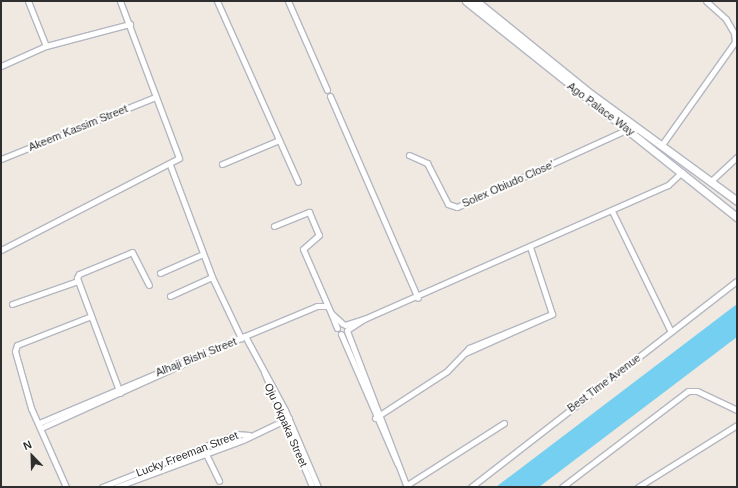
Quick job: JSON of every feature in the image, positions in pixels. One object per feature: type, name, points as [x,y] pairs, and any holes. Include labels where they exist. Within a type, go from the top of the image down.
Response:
[{"type":"main road","name":"Ago Palace Way","points":[[466,1],[737,217]]},
{"type":"main road","name":"Ago Palace Way","points":[[476,1],[661,146],[737,202]]},
{"type":"street","points":[[28,1],[46,46]]},
{"type":"street","points":[[1,250],[170,165],[179,156],[155,97],[130,24],[120,1]]},
{"type":"street","points":[[217,1],[298,182]]},
{"type":"street","points":[[288,1],[327,90]]},
{"type":"street","points":[[661,146],[735,42],[734,33],[726,20],[706,1]]},
{"type":"street","points":[[1,66],[46,46],[130,24]]},
{"type":"street","points":[[330,96],[418,298]]},
{"type":"street","name":"Akeem Kassim Street","points":[[1,159],[155,97]]},
{"type":"street","name":"Solex Obiudo Close'","points":[[409,155],[427,164],[448,204],[457,207],[628,129]]},
{"type":"street","points":[[222,164],[279,140]]},
{"type":"street","points":[[710,182],[737,158]]},
{"type":"street","name":"Oju Okpaka Street","points":[[170,165],[212,277],[243,337],[264,371],[287,419],[314,487]]},
{"type":"street","points":[[331,313],[337,328],[345,329],[364,319],[418,298],[668,185],[682,172]]},
{"type":"street","points":[[612,211],[670,330]]},
{"type":"street","points":[[274,226],[309,212],[318,235],[303,249],[326,306],[345,329],[380,415],[397,463]]},
{"type":"street","points":[[375,418],[447,371],[469,348],[552,314],[530,247]]},
{"type":"street","points":[[119,392],[89,317],[78,281],[79,274],[132,252],[149,285]]},
{"type":"street","points":[[160,273],[203,254]]},
{"type":"street","points":[[170,296],[212,277]]},
{"type":"street","points":[[12,304],[78,281]]},
{"type":"street","name":"Best Time Avenue","points":[[471,487],[670,330],[737,281]]},
{"type":"street","name":"Alhaji Bishi Street","points":[[40,426],[243,337],[317,306],[326,306]]},
{"type":"street","points":[[66,487],[25,388],[16,347],[89,317]]},
{"type":"street","points":[[345,329],[375,418],[407,486],[504,423]]},
{"type":"street","points":[[562,487],[688,391],[697,391],[737,410]]},
{"type":"street","points":[[249,436],[287,419]]},
{"type":"street","points":[[638,487],[737,425]]},
{"type":"street","name":"Lucky Freeman Street","points":[[102,487],[236,434],[249,436]]},
{"type":"street","name":"Lucky Freeman Street","points":[[116,487],[249,436]]},
{"type":"street","points":[[205,452],[219,481]]},
{"type":"water","points":[[737,304],[737,337],[539,487],[496,487]]}]
